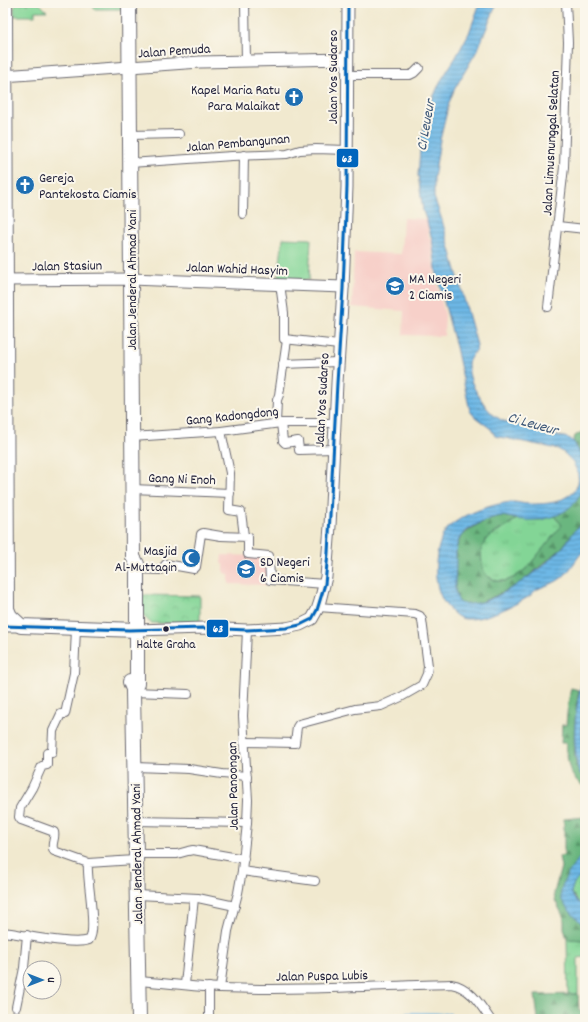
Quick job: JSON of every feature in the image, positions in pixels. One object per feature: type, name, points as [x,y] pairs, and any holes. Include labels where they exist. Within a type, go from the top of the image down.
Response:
[{"type":"highway","name":"Jalan Jenderal Ahmad Yani","points":[[129,3],[132,489],[135,563],[133,630],[137,684],[133,691],[139,1019]]},
{"type":"highway","points":[[4,6],[5,613],[21,626],[133,630]]},
{"type":"main road","name":"Jalan Yos Sudarso","points":[[133,630],[204,628],[247,630],[286,628],[300,625],[312,619],[318,607],[325,584],[330,526],[343,287],[348,150],[348,3]]},
{"type":"main road","name":"Jalan Pemuda","points":[[4,76],[200,62],[347,58]]},
{"type":"main road","name":"Jalan Stasiun","points":[[5,280],[130,279]]},
{"type":"main road","name":"Jalan Wahid Hasyim","points":[[130,279],[343,287]]},
{"type":"main road","points":[[3,626],[21,626]]},
{"type":"street","points":[[245,3],[246,61]]},
{"type":"street","name":"Jalan Limusnunggal Selatan","points":[[548,307],[564,167],[568,42],[566,3]]},
{"type":"street","points":[[347,75],[410,75],[419,68]]},
{"type":"street","points":[[129,135],[179,134]]},
{"type":"street","name":"Jalan Pembangunan","points":[[130,163],[244,155],[287,154],[300,150],[316,149],[348,150]]},
{"type":"street","points":[[243,214],[244,155]]},
{"type":"street","points":[[558,226],[585,229]]},
{"type":"street","points":[[280,284],[284,313],[283,338],[287,340],[339,345]]},
{"type":"street","points":[[287,340],[277,400],[278,423],[283,441],[285,443],[298,441],[299,450],[334,449]]},
{"type":"street","points":[[282,364],[338,362]]},
{"type":"street","name":"Gang Kadongdong","points":[[132,437],[221,431],[278,423],[335,423]]},
{"type":"street","points":[[221,431],[229,462],[229,510],[241,512],[244,536]]},
{"type":"street","name":"Gang Ni Enoh","points":[[132,489],[230,493]]},
{"type":"street","points":[[135,563],[161,570],[166,564],[194,569],[202,533],[221,536],[244,536],[248,537],[249,555],[269,556],[270,580],[325,584]]},
{"type":"street","points":[[244,742],[296,742],[297,727],[299,724],[355,709],[381,706],[422,685],[428,666],[422,620],[420,616],[415,614],[318,607]]},
{"type":"street","points":[[76,629],[74,673],[65,714],[61,714],[53,731],[52,753],[47,753],[47,765],[42,766],[32,788],[20,808],[19,817],[24,822],[54,832],[55,836],[52,847],[54,851],[88,863],[135,857],[178,854],[188,850],[244,859]]},
{"type":"street","name":"Jalan Panoongan","points":[[220,988],[226,941],[244,859],[247,823],[248,800],[244,742],[244,716],[247,630]]},
{"type":"street","points":[[133,691],[188,694]]},
{"type":"street","points":[[135,767],[189,769],[247,776]]},
{"type":"street","points":[[135,821],[247,823]]},
{"type":"street","points":[[3,932],[61,941],[84,942],[90,939],[92,935],[92,921],[91,899],[87,877],[88,863]]},
{"type":"street","points":[[242,871],[316,881]]},
{"type":"street","points":[[137,895],[194,898],[234,906]]},
{"type":"street","points":[[185,984],[194,898]]},
{"type":"street","points":[[16,1007],[24,968],[27,935]]},
{"type":"street","name":"Jalan Puspa Lubis","points":[[139,980],[220,988],[298,989],[452,984],[467,989],[490,1019]]},
{"type":"street","points":[[209,987],[209,1019]]},
{"type":"shaded area","name":"MA Negeri 2 Ciamis","points":[[403,218],[425,219],[427,222],[435,276],[445,315],[444,336],[403,335],[404,311],[352,307],[354,252],[401,254]]},
{"type":"shaded area","name":"SD Negeri 6 Ciamis","points":[[222,555],[268,556],[269,585],[229,584],[229,574],[224,573],[224,564],[221,564]]},
{"type":"green space","points":[[17,3],[39,3],[47,11],[35,11],[35,16],[14,16],[14,8]]},
{"type":"green space","points":[[94,3],[119,3],[122,9],[94,9]]},
{"type":"green space","points":[[283,238],[311,239],[309,280],[278,279]]},
{"type":"green space","points":[[583,431],[585,432],[585,500],[582,504],[585,509],[585,522],[579,525],[561,549],[519,584],[476,604],[465,605],[460,603],[457,600],[455,592],[455,552],[461,536],[477,525],[491,518],[502,516],[517,519],[486,539],[481,550],[482,567],[487,576],[497,581],[506,581],[515,577],[527,568],[562,525],[554,516],[570,505],[580,490],[583,472],[582,462],[580,452],[573,441],[575,436]]},
{"type":"green space","points":[[554,516],[562,525],[527,568],[515,577],[506,581],[497,581],[487,576],[482,567],[481,550],[486,539],[517,519],[541,520]]},
{"type":"green space","points":[[142,595],[200,596],[200,624],[151,623],[143,614]]},
{"type":"green space","points":[[571,688],[579,690],[576,710],[574,751],[579,772],[585,778],[585,787],[579,783],[572,774],[568,763],[566,743],[561,743],[562,725],[566,725]]},
{"type":"green space","points":[[585,817],[585,852],[570,872],[562,887],[565,904],[585,927],[585,940],[567,939],[564,928],[564,918],[555,900],[554,893],[561,867],[559,857],[564,854],[564,819]]},
{"type":"green space","points":[[585,872],[585,900],[581,905],[571,892],[574,883]]},
{"type":"green space","points":[[567,939],[585,940],[585,957],[578,958],[578,994],[568,994]]},
{"type":"green space","points":[[578,994],[579,1010],[585,1011],[585,1019],[538,1019],[535,995]]},
{"type":"water","name":"Ci Leueur","points":[[480,3],[497,3],[478,49],[454,90],[449,103],[440,140],[434,178],[434,197],[442,220],[477,345],[468,364],[468,368],[475,390],[483,403],[495,416],[505,421],[540,432],[566,437],[572,440],[583,463],[584,480],[581,492],[576,501],[562,513],[545,519],[535,520],[516,519],[503,516],[497,517],[486,520],[464,533],[459,539],[456,550],[455,585],[458,599],[460,603],[471,604],[485,601],[514,586],[553,557],[564,546],[577,527],[585,522],[586,543],[584,551],[559,580],[537,589],[525,599],[500,611],[474,619],[464,619],[449,609],[439,593],[437,584],[437,555],[442,537],[447,530],[463,517],[495,505],[513,502],[536,504],[558,501],[574,491],[578,480],[578,473],[575,467],[563,452],[558,449],[495,436],[491,429],[475,417],[470,411],[456,347],[437,275],[432,239],[423,211],[418,175],[421,138],[429,107],[440,82],[469,33]]},
{"type":"water","points":[[585,670],[585,699],[582,714],[582,735],[585,748],[585,778],[580,774],[578,769],[575,745],[575,723]]},
{"type":"water","points":[[585,852],[585,872],[574,883],[571,892],[574,898],[585,908],[585,927],[565,905],[561,898],[561,893],[562,886],[568,873]]},
{"type":"waterway","points":[[403,1019],[404,1014],[408,1013],[450,1014]]},
{"type":"transit line","name":"63","points":[[3,626],[129,630],[204,628],[247,630],[286,628],[300,625],[312,619],[317,610],[325,584],[328,553],[343,289],[347,187],[348,3]]},
{"type":"place","name":"Kapel Maria Ratu Para Malaikat","points":[[294,97]]},
{"type":"place","name":"Gereja Pantekosta Ciamis","points":[[25,185]]},
{"type":"place","name":"MA Negeri 2 Ciamis","points":[[395,286]]},
{"type":"place","name":"Masjid Al-Muttaqin","points":[[191,558]]},
{"type":"place","name":"SD Negeri 6 Ciamis","points":[[246,569]]},
{"type":"place","name":"Halte Graha","points":[[166,629]]}]
